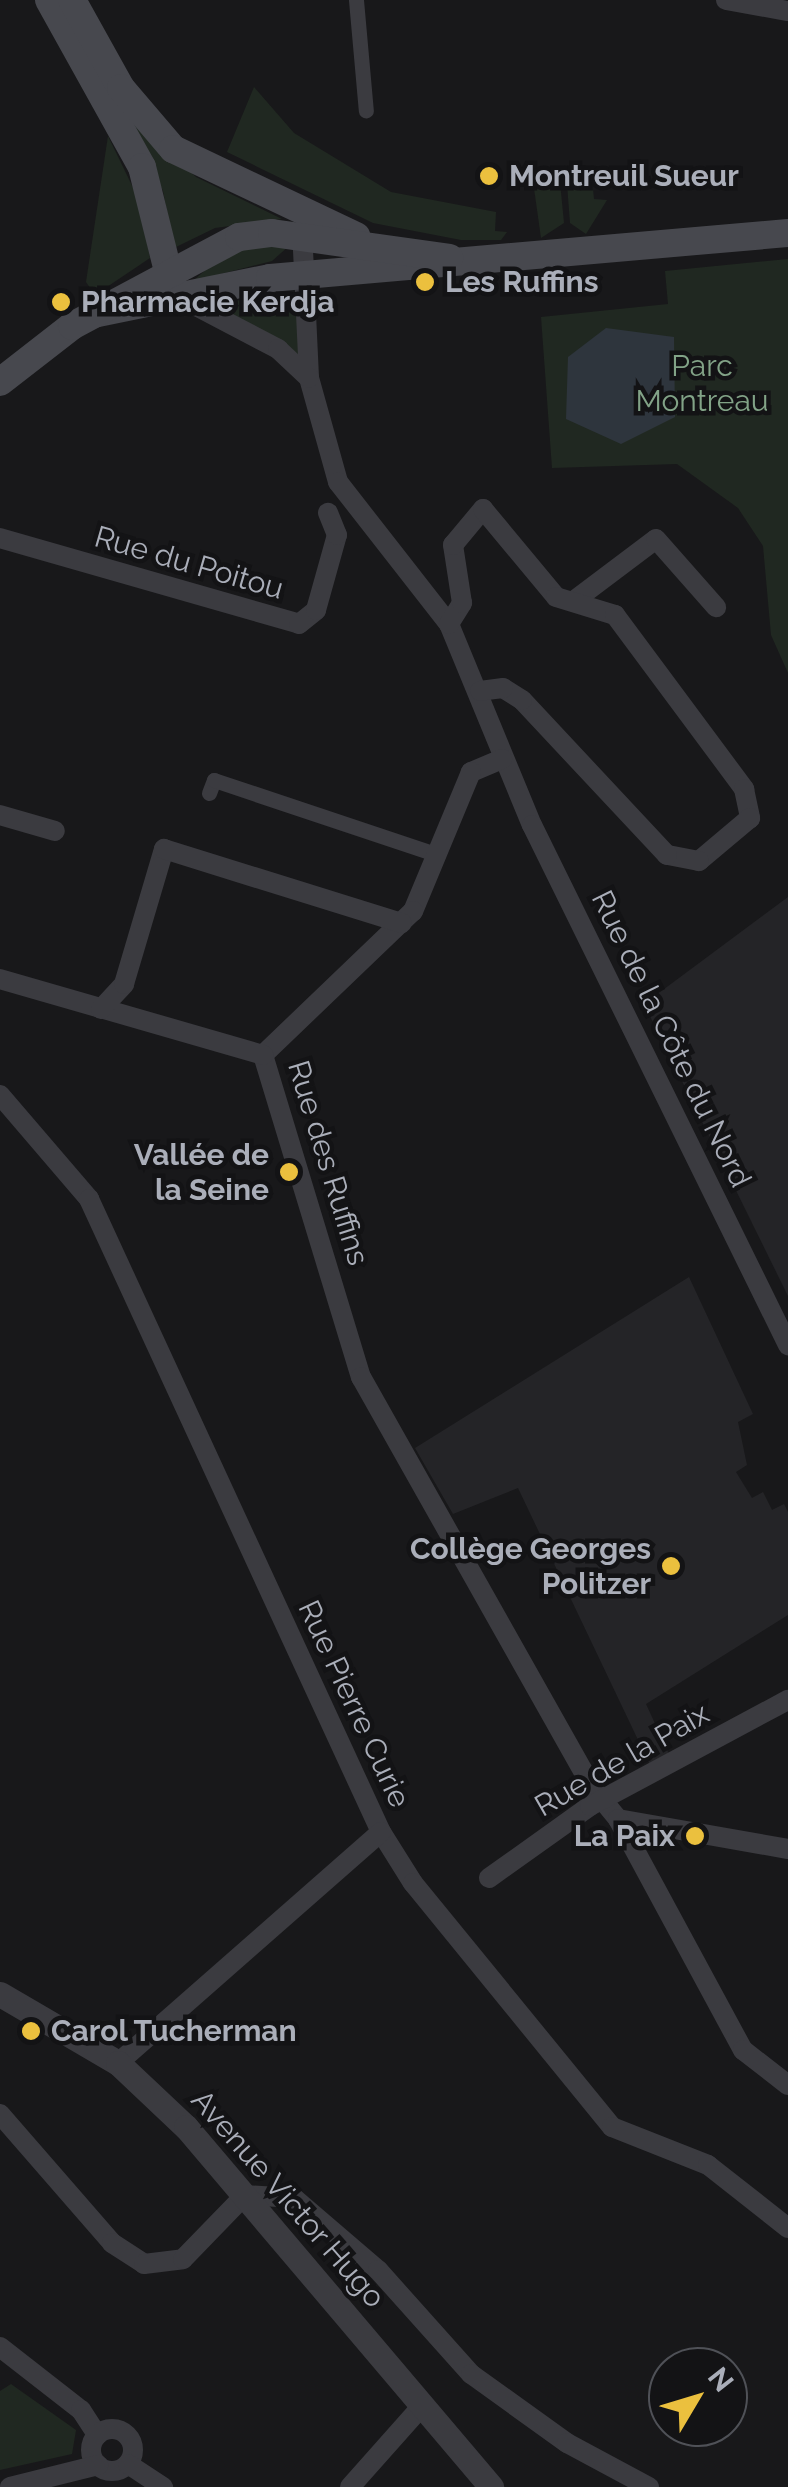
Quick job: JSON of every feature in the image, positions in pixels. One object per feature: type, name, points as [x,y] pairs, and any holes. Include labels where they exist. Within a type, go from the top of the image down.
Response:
[{"type":"main road","points":[[48,0],[142,167],[170,281]]},
{"type":"main road","points":[[72,0],[121,88],[164,142],[300,232]]},
{"type":"main road","points":[[270,278],[300,232]]},
{"type":"main road","points":[[0,382],[92,314],[170,281],[239,237],[300,232],[484,264]]},
{"type":"main road","points":[[170,281],[308,278],[788,233]]},
{"type":"street","points":[[356,0],[366,110]]},
{"type":"street","points":[[726,0],[788,11]]},
{"type":"street","points":[[300,232],[308,278],[309,378],[352,510],[449,624],[480,691],[502,759]]},
{"type":"street","points":[[170,281],[278,349],[309,378]]},
{"type":"street","points":[[449,624],[462,603],[452,544],[483,509],[546,590],[615,615],[744,788],[751,809],[742,831],[699,861],[667,855],[522,700],[503,688],[480,691]]},
{"type":"street","name":"Rue du Poitou","points":[[0,538],[298,624],[316,610],[337,535],[328,513]]},
{"type":"street","points":[[574,600],[656,539],[716,607]]},
{"type":"street","name":"Rue des Ruffins","points":[[502,759],[470,772],[402,924],[264,1055],[361,1376],[601,1802],[618,1819],[743,2050],[788,2086]]},
{"type":"street","name":"Rue de la Côte du Nord","points":[[502,759],[788,1344]]},
{"type":"street","points":[[209,793],[214,780],[436,854]]},
{"type":"street","points":[[0,815],[56,831]]},
{"type":"street","points":[[101,1009],[124,984],[164,849],[402,924]]},
{"type":"street","points":[[0,979],[264,1055]]},
{"type":"street","name":"Rue Pierre Curie","points":[[0,1095],[88,1199],[381,1832],[612,2127],[708,2166],[788,2228]]},
{"type":"street","name":"Rue de la Paix","points":[[488,1878],[601,1802],[788,1700]]},
{"type":"street","points":[[618,1819],[788,1849]]},
{"type":"street","points":[[118,2063],[381,1832]]},
{"type":"street","name":"Avenue Victor Hugo","points":[[0,1994],[118,2063],[245,2195],[491,2487]]},
{"type":"street","points":[[0,2114],[112,2243],[144,2264],[183,2259],[245,2195],[294,2198],[324,2217],[472,2374],[568,2444],[649,2487]]},
{"type":"street","points":[[0,2347],[80,2410],[97,2435],[98,2466]]},
{"type":"street","points":[[350,2487],[422,2406]]},
{"type":"street","points":[[97,2435],[127,2434],[128,2464]]},
{"type":"street","points":[[10,2487],[98,2466],[128,2464],[164,2487]]},
{"type":"shaded area","points":[[606,328],[674,337],[675,417],[621,444],[566,419],[568,357]]},
{"type":"shaded area","points":[[788,897],[788,1296],[644,1004]]},
{"type":"shaded area","name":"Collège Georges Politzer","points":[[689,1277],[753,1414],[738,1422],[747,1465],[736,1472],[752,1498],[763,1492],[772,1510],[784,1504],[788,1512],[788,1615],[646,1704],[669,1754],[650,1765],[518,1488],[453,1514],[415,1448]]},
{"type":"green space","points":[[254,87],[294,133],[391,192],[496,212],[495,231],[507,232],[501,240],[461,240],[373,223],[227,152]]},
{"type":"green space","points":[[126,114],[196,177],[282,219],[215,228],[174,248],[163,191]]},
{"type":"green space","points":[[108,136],[139,200],[150,258],[95,295],[86,282]]},
{"type":"green space","points":[[591,168],[594,199],[607,200],[586,234],[570,223],[566,171]]},
{"type":"green space","points":[[559,172],[564,223],[541,238],[532,174]]},
{"type":"green space","points":[[290,245],[272,261],[193,281],[229,249]]},
{"type":"green space","name":"Parc Montreau","points":[[788,259],[788,673],[771,635],[763,546],[738,508],[677,464],[552,468],[541,317],[668,304],[665,271]]},
{"type":"green space","points":[[299,292],[300,361],[205,305]]},
{"type":"green space","points":[[11,2384],[76,2430],[72,2454],[0,2470],[0,2391]]},
{"type":"place","name":"Montreuil Sueur","points":[[489,176]]},
{"type":"place","name":"Les Ruffins","points":[[425,282]]},
{"type":"place","name":"Pharmacie Kerdja","points":[[61,302]]},
{"type":"place","name":"Vallée de la Seine","points":[[289,1172]]},
{"type":"place","name":"Collège Georges Politzer","points":[[671,1566]]},
{"type":"place","name":"La Paix","points":[[695,1836]]},
{"type":"place","name":"Carol Tucherman","points":[[31,2031]]}]
